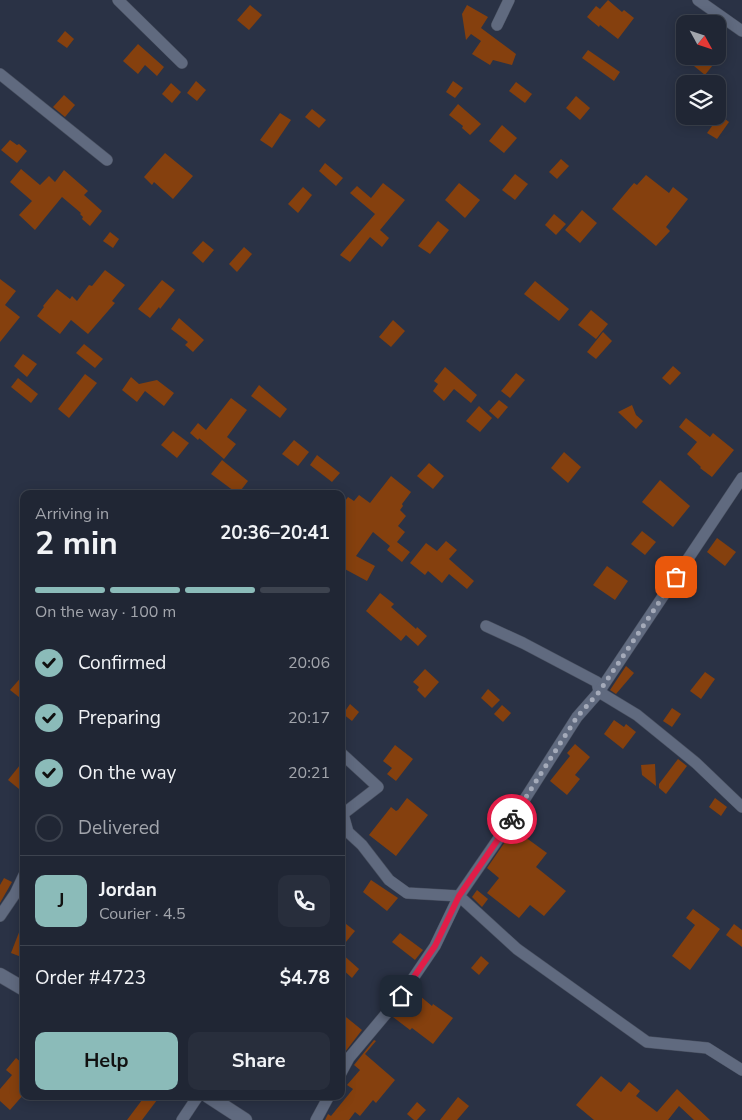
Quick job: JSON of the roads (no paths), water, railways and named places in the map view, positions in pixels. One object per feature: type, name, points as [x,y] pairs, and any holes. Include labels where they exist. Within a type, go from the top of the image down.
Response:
[{"type":"street","points":[[118,0],[182,63]]},
{"type":"street","points":[[497,26],[509,0]]},
{"type":"street","points":[[698,0],[742,31]]},
{"type":"street","points":[[0,74],[107,160]]},
{"type":"street","points":[[345,1066],[349,1058],[401,996],[435,946],[459,896],[514,816],[577,717],[599,692],[742,478]]},
{"type":"street","points":[[486,626],[597,682],[599,692],[637,715],[696,762],[742,806]]},
{"type":"street","points":[[345,757],[378,787],[345,812]]},
{"type":"street","points":[[345,821],[348,832],[362,845],[389,880],[407,894],[459,896],[517,949],[647,1042],[707,1048],[742,1070]]},
{"type":"street","points":[[0,916],[20,883]]},
{"type":"street","points":[[0,975],[20,987]]},
{"type":"street","points":[[182,1120],[195,1100]]},
{"type":"street","points":[[214,1100],[245,1120]]},
{"type":"street","points":[[316,1120],[327,1100]]}]
